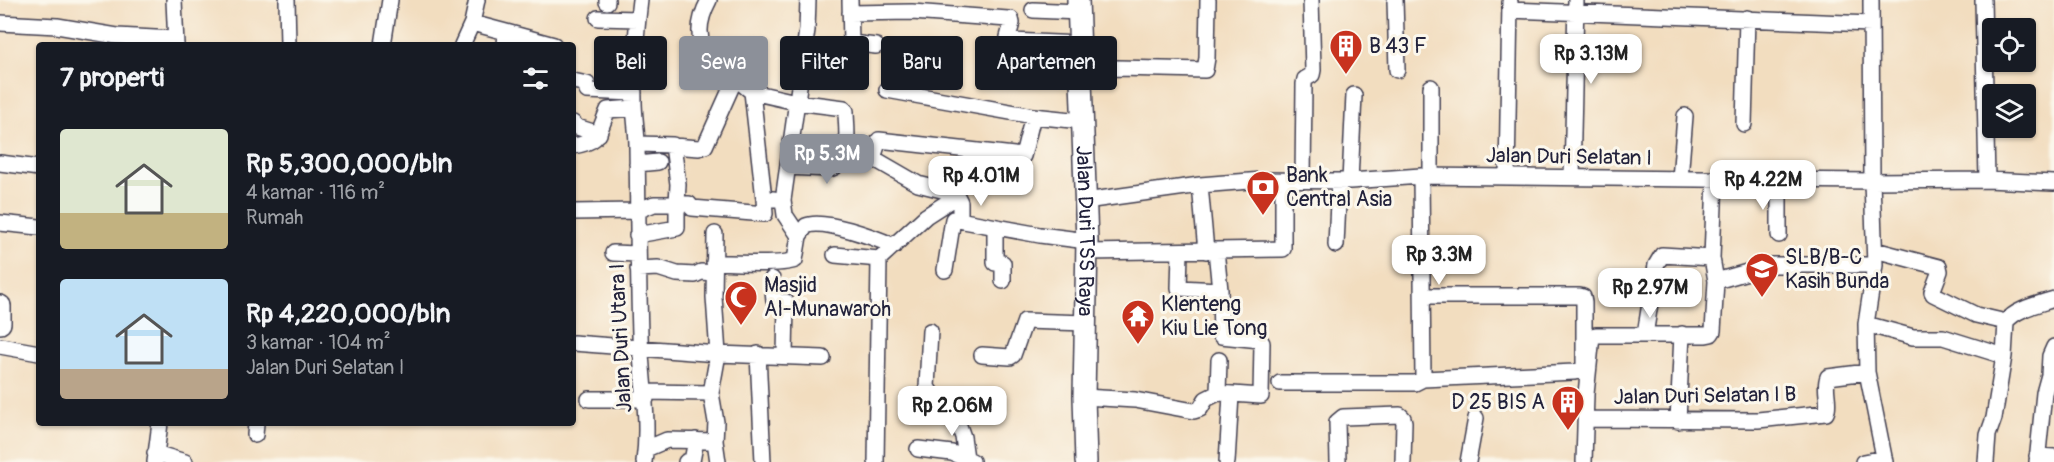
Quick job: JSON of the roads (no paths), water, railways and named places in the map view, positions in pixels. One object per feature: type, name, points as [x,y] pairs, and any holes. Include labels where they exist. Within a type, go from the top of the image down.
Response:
[{"type":"street","points":[[0,23],[57,26],[117,36],[175,42],[174,0]]},
{"type":"street","points":[[287,0],[288,42]]},
{"type":"street","points":[[383,42],[390,0]]},
{"type":"street","points":[[463,42],[477,0]]},
{"type":"street","name":"Jalan Duri Utara I","points":[[640,0],[634,101],[637,144],[637,262],[640,348],[645,396],[645,455]]},
{"type":"street","points":[[700,36],[703,17],[709,0]]},
{"type":"street","points":[[799,236],[784,207],[807,30],[807,0]]},
{"type":"street","points":[[1117,68],[1205,70],[1208,0]]},
{"type":"street","points":[[1303,180],[1304,84],[1305,79],[1312,75],[1313,70],[1311,0]]},
{"type":"street","points":[[1395,0],[1397,70]]},
{"type":"street","points":[[1863,462],[1884,460],[1867,372],[1866,324],[1875,258],[1872,181],[1871,0]]},
{"type":"street","points":[[1983,0],[1987,180]]},
{"type":"street","points":[[1507,176],[1510,5],[1576,6],[1871,24]]},
{"type":"street","points":[[876,46],[850,43],[850,6],[1008,18],[1012,23],[1008,36]]},
{"type":"street","points":[[1033,10],[1079,6]]},
{"type":"street","name":"Jalan Duri TSS Raya","points":[[1079,6],[1080,36]]},
{"type":"street","points":[[1572,178],[1576,6]]},
{"type":"street","points":[[598,18],[638,19]]},
{"type":"street","points":[[1744,124],[1747,18]]},
{"type":"street","points":[[471,23],[506,39],[530,42]]},
{"type":"street","points":[[576,82],[588,84],[587,92],[634,101]]},
{"type":"street","points":[[1423,379],[1426,176],[1431,87]]},
{"type":"street","points":[[637,144],[705,146],[730,90]]},
{"type":"street","points":[[749,90],[796,102],[844,108],[846,111],[846,156],[834,168],[788,167]]},
{"type":"street","points":[[887,90],[1033,116],[1081,121]]},
{"type":"street","name":"Jalan Duri TSS Raya","points":[[1080,90],[1087,246],[1084,397],[1086,462]]},
{"type":"street","points":[[752,92],[765,213]]},
{"type":"street","points":[[1336,245],[1354,95]]},
{"type":"street","points":[[576,145],[590,143],[599,134],[608,110],[634,101]]},
{"type":"street","points":[[873,158],[879,140],[925,147],[966,148],[976,152],[1023,156],[1033,116]]},
{"type":"street","points":[[1680,179],[1685,116]]},
{"type":"street","points":[[576,126],[599,134]]},
{"type":"street","points":[[637,235],[677,228],[678,184],[673,146]]},
{"type":"street","points":[[846,156],[873,158],[918,184],[950,192],[957,196],[960,202],[960,220]]},
{"type":"street","points":[[637,164],[658,162]]},
{"type":"street","points":[[0,163],[36,168]]},
{"type":"street","name":"Jalan Duri Selatan I","points":[[1085,201],[1200,186],[1426,176],[1872,181],[1987,180],[2054,183]]},
{"type":"street","points":[[1586,419],[1590,338],[1596,335],[1711,334],[1716,281],[1712,258],[1715,179]]},
{"type":"street","points":[[1779,180],[1779,235]]},
{"type":"street","points":[[945,270],[952,219],[1087,246],[1180,252],[1283,249],[1283,181]]},
{"type":"street","points":[[1084,397],[1135,400],[1194,411],[1200,409],[1206,399],[1225,394],[1261,396],[1262,343],[1260,340],[1221,336],[1220,290],[1200,186]]},
{"type":"street","points":[[835,255],[879,259],[926,216],[957,196]]},
{"type":"street","points":[[576,212],[637,211],[654,204],[689,204],[692,208],[765,213],[784,207]]},
{"type":"street","points":[[0,223],[36,227]]},
{"type":"street","points":[[613,253],[677,274],[695,275],[714,267],[791,262],[795,260],[799,236],[806,226],[820,224],[868,235],[894,246]]},
{"type":"street","points":[[995,227],[994,263],[1003,263],[1003,281]]},
{"type":"street","points":[[715,234],[714,267],[718,354],[711,393],[716,422],[715,441],[718,462]]},
{"type":"street","points":[[1180,252],[1179,288],[1220,290]]},
{"type":"street","points":[[1645,335],[1659,258],[1662,255],[1712,258]]},
{"type":"street","points":[[1716,281],[1772,265],[1875,258],[1939,267],[1940,271],[1933,294],[1976,315],[2006,322]]},
{"type":"street","points":[[876,462],[879,259]]},
{"type":"street","points":[[772,279],[774,302],[786,302],[785,356]]},
{"type":"street","points":[[1280,383],[1415,383],[1423,379],[1574,372],[1581,370],[1584,365],[1583,297],[1423,296]]},
{"type":"street","points":[[1986,462],[1988,435],[1994,418],[2004,356],[2006,322],[2009,317],[2017,313],[2054,299]]},
{"type":"street","points":[[0,309],[0,323]]},
{"type":"street","points":[[982,355],[1010,357],[1013,355],[1024,321],[1086,323]]},
{"type":"street","points":[[1866,324],[1912,337],[1943,337],[2004,356]]},
{"type":"street","points":[[930,331],[927,387],[958,423],[970,460]]},
{"type":"street","points":[[1678,421],[1682,334]]},
{"type":"street","points":[[576,343],[718,354],[823,358]]},
{"type":"street","points":[[0,346],[36,352]]},
{"type":"street","points":[[2054,347],[2050,356],[2049,375],[2044,393],[2037,459],[2054,457]]},
{"type":"street","points":[[758,354],[763,462]]},
{"type":"street","points":[[1219,360],[1225,394],[1227,462]]},
{"type":"street","name":"Jalan Duri Selatan I B","points":[[1584,462],[1586,419],[1758,420],[1826,413],[1829,401],[1826,384],[1828,377],[1867,372]]},
{"type":"street","points":[[589,399],[711,393]]},
{"type":"street","points":[[1338,462],[1339,419],[1400,415],[1404,422],[1403,462]]},
{"type":"street","points":[[1468,462],[1476,418]]},
{"type":"street","points":[[160,426],[155,458],[185,462]]},
{"type":"street","points":[[645,455],[667,440],[715,441]]},
{"type":"street","points":[[686,462],[692,460],[696,440]]},
{"type":"street","points":[[918,449],[952,453],[970,460]]},
{"type":"place","name":"B 43 F","points":[[1346,75]]},
{"type":"place","name":"Bank Central Asia","points":[[1263,216]]},
{"type":"place","name":"SLB/B-C Kasih Bunda","points":[[1762,298]]},
{"type":"place","name":"Masjid Al-Munawaroh","points":[[741,326]]},
{"type":"place","name":"Klenteng Kiu Lie Tong","points":[[1138,345]]},
{"type":"place","name":"D 25 BIS A","points":[[1568,431]]}]
